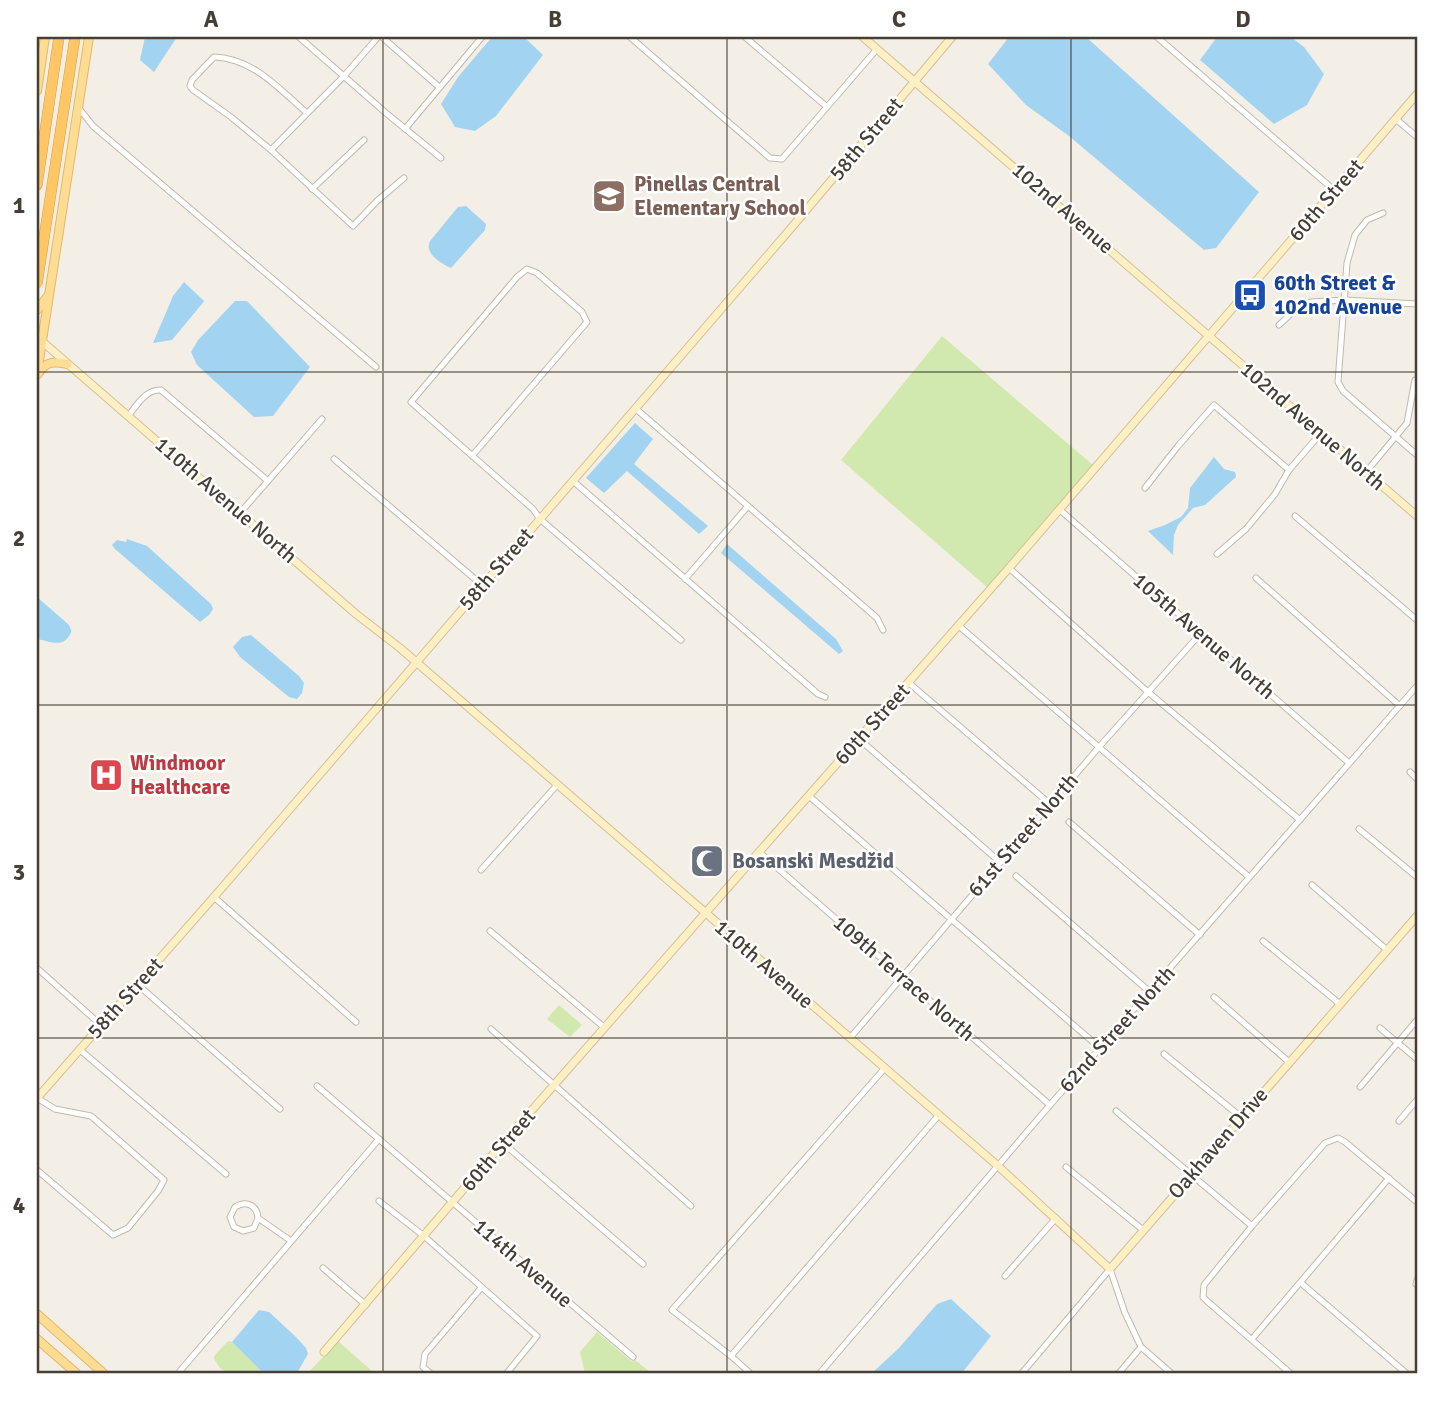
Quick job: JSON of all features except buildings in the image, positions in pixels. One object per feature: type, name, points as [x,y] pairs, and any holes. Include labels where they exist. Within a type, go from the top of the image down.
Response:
[{"type":"highway","points":[[37,185],[60,37]]},
{"type":"highway","points":[[37,282],[75,37]]},
{"type":"main road","points":[[37,91],[45,37]]},
{"type":"main road","points":[[37,375],[39,339],[49,295],[89,37]]},
{"type":"main road","points":[[37,282],[48,271],[55,255]]},
{"type":"main road","points":[[37,310],[49,295]]},
{"type":"main road","points":[[37,375],[48,363],[56,361],[67,364]]},
{"type":"main road","points":[[37,1314],[103,1373]]},
{"type":"main road","points":[[37,1339],[76,1373]]},
{"type":"street","points":[[299,37],[441,158]]},
{"type":"street","points":[[271,150],[380,37],[439,87]]},
{"type":"street","points":[[405,129],[482,37]]},
{"type":"street","points":[[630,37],[770,158],[782,159],[877,48]]},
{"type":"street","points":[[745,37],[827,107]]},
{"type":"street","points":[[863,37],[916,81]]},
{"type":"street","name":"58th Street","points":[[37,1097],[214,897],[952,37]]},
{"type":"street","points":[[1157,37],[1334,190]]},
{"type":"street","points":[[307,113],[254,68],[232,59],[214,57],[192,80],[190,86],[271,150],[353,226],[404,178]]},
{"type":"street","name":"102nd Avenue","points":[[916,81],[1209,335]]},
{"type":"street","name":"60th Street","points":[[324,1352],[705,912],[959,626],[1417,94]]},
{"type":"street","points":[[78,107],[93,126],[376,367]]},
{"type":"street","points":[[1396,119],[1417,137]]},
{"type":"street","points":[[74,133],[79,127],[93,126]]},
{"type":"street","points":[[312,189],[364,140]]},
{"type":"street","points":[[1383,213],[1367,220],[1355,235],[1347,263],[1338,382],[1343,391],[1417,455]]},
{"type":"street","points":[[472,456],[587,322],[582,312],[537,273],[527,270],[517,277],[411,402],[472,456],[533,509],[540,519],[681,640]]},
{"type":"street","points":[[1279,325],[1294,310],[1311,302],[1345,300],[1417,304]]},
{"type":"street","name":"102nd Avenue North","points":[[1209,335],[1417,516]]},
{"type":"street","name":"110th Avenue North","points":[[39,339],[356,614],[416,662]]},
{"type":"street","points":[[1366,472],[1407,423],[1417,380]]},
{"type":"street","points":[[128,416],[150,392],[155,389],[162,390],[268,481]]},
{"type":"street","points":[[1145,488],[1214,405],[1289,470]]},
{"type":"street","points":[[635,408],[877,618],[883,629]]},
{"type":"street","points":[[240,513],[321,419]]},
{"type":"street","points":[[1217,554],[1246,529],[1275,494],[1289,470],[1321,433]]},
{"type":"street","points":[[334,459],[482,585]]},
{"type":"street","points":[[573,481],[818,694],[825,697]]},
{"type":"street","points":[[685,579],[748,506]]},
{"type":"street","name":"105th Avenue North","points":[[1059,509],[1349,763]]},
{"type":"street","points":[[1295,516],[1417,620]]},
{"type":"street","points":[[1009,568],[1300,820]]},
{"type":"street","points":[[1256,578],[1400,706]]},
{"type":"street","points":[[959,626],[1249,877]]},
{"type":"street","name":"61st Street North","points":[[849,1038],[1099,747],[1201,633]]},
{"type":"street","name":"110th Avenue","points":[[416,662],[998,1166],[1110,1269]]},
{"type":"street","points":[[909,682],[1050,804]]},
{"type":"street","name":"62nd Street North","points":[[820,1373],[1050,1105],[1417,686]]},
{"type":"street","points":[[859,739],[1000,862]]},
{"type":"street","points":[[1410,772],[1417,779]]},
{"type":"street","points":[[481,870],[557,785]]},
{"type":"street","points":[[809,796],[1100,1048]]},
{"type":"street","points":[[1069,822],[1200,935]]},
{"type":"street","points":[[1359,829],[1417,877]]},
{"type":"street","name":"109th Terrace North","points":[[759,852],[1050,1105]]},
{"type":"street","points":[[1016,876],[1150,992]]},
{"type":"street","points":[[1311,885],[1387,950]]},
{"type":"street","points":[[214,897],[356,1022]]},
{"type":"street","name":"Oakhaven Drive","points":[[1022,1373],[1417,916]]},
{"type":"street","points":[[491,931],[604,1028]]},
{"type":"street","points":[[1263,940],[1340,1004]]},
{"type":"street","points":[[37,968],[102,1026]]},
{"type":"street","points":[[138,985],[280,1109]]},
{"type":"street","points":[[1214,998],[1289,1062]]},
{"type":"street","points":[[1360,1087],[1417,1020]]},
{"type":"street","points":[[1380,1028],[1417,1059]]},
{"type":"street","points":[[491,1029],[691,1206]]},
{"type":"street","points":[[79,1049],[226,1174]]},
{"type":"street","points":[[1164,1054],[1241,1117]]},
{"type":"street","points":[[750,1373],[672,1310],[884,1069]]},
{"type":"street","name":"114th Avenue","points":[[317,1086],[632,1357]]},
{"type":"street","points":[[37,1097],[55,1109],[91,1116],[164,1180],[159,1191],[128,1228],[113,1235],[37,1170]]},
{"type":"street","points":[[1399,1121],[1417,1100]]},
{"type":"street","points":[[1116,1111],[1252,1226]]},
{"type":"street","points":[[731,1356],[938,1116]]},
{"type":"street","points":[[1290,1373],[1203,1297],[1204,1286],[1252,1226],[1325,1143],[1338,1138],[1345,1142],[1417,1202]]},
{"type":"street","points":[[180,1371],[379,1139]]},
{"type":"street","points":[[503,1143],[643,1264]]},
{"type":"street","points":[[1066,1167],[1143,1230]]},
{"type":"street","points":[[1252,1339],[1389,1178]]},
{"type":"street","points":[[379,1201],[424,1236],[537,1336],[507,1373]]},
{"type":"street","points":[[258,1218],[254,1228],[243,1231],[234,1227],[230,1217],[235,1207],[245,1203],[255,1208],[258,1218],[291,1241]]},
{"type":"street","points":[[1005,1276],[1056,1218]]},
{"type":"street","points":[[323,1268],[366,1305]]},
{"type":"street","points":[[1110,1269],[1125,1313],[1142,1347],[1171,1373]]},
{"type":"street","points":[[1301,1283],[1406,1373]]},
{"type":"street","points":[[430,1373],[423,1367],[425,1354],[481,1288]]},
{"type":"street","points":[[1119,1373],[1142,1347]]},
{"type":"green space","points":[[942,336],[1093,465],[988,588],[841,460]]},
{"type":"green space","points":[[559,1005],[582,1025],[570,1037],[547,1019]]},
{"type":"green space","points":[[597,1332],[632,1362],[635,1360],[655,1373],[585,1373],[580,1352]]},
{"type":"green space","points":[[228,1341],[263,1373],[227,1373],[220,1368],[214,1356]]},
{"type":"green space","points":[[338,1341],[374,1373],[308,1373]]},
{"type":"water","points":[[145,37],[177,37],[154,72],[140,60]]},
{"type":"water","points":[[492,37],[524,37],[543,55],[496,116],[475,131],[455,127],[441,104],[458,77]]},
{"type":"water","points":[[1009,37],[1086,37],[1259,192],[1216,248],[1204,250],[1069,136],[1026,105],[988,64]]},
{"type":"water","points":[[1217,37],[1291,37],[1304,47],[1324,74],[1307,105],[1274,124],[1200,60]]},
{"type":"water","points":[[466,206],[486,224],[485,230],[451,268],[434,257],[429,245],[458,207]]},
{"type":"water","points":[[184,282],[204,301],[206,299],[172,340],[153,343],[173,296]]},
{"type":"water","points":[[235,301],[247,301],[310,367],[273,416],[254,417],[197,365],[191,352],[198,340]]},
{"type":"water","points":[[635,423],[653,439],[634,464],[708,526],[699,534],[627,471],[604,493],[586,478]]},
{"type":"water","points":[[1214,457],[1224,469],[1235,472],[1236,477],[1205,505],[1193,508],[1178,525],[1174,535],[1173,555],[1148,531],[1181,517],[1188,508],[1190,488]]},
{"type":"water","points":[[127,539],[147,546],[211,604],[213,609],[209,615],[200,622],[112,545],[117,540],[126,542]]},
{"type":"water","points":[[727,544],[836,639],[843,651],[839,654],[721,553]]},
{"type":"water","points":[[37,597],[69,625],[71,631],[63,642],[37,639]]},
{"type":"water","points":[[251,635],[299,676],[304,683],[302,693],[297,699],[289,697],[240,657],[233,647],[242,637]]},
{"type":"water","points":[[951,1299],[991,1336],[962,1373],[872,1373],[899,1348],[937,1304]]},
{"type":"water","points":[[259,1310],[269,1312],[306,1348],[308,1354],[297,1373],[263,1373],[232,1342]]},
{"type":"place","name":"Pinellas Central Elementary School","points":[[609,196]]},
{"type":"place","name":"60th Street & 102nd Avenue","points":[[1250,295]]},
{"type":"place","name":"Windmoor Healthcare","points":[[106,775]]},
{"type":"place","name":"Bosanski Mesdžid","points":[[707,861]]}]
